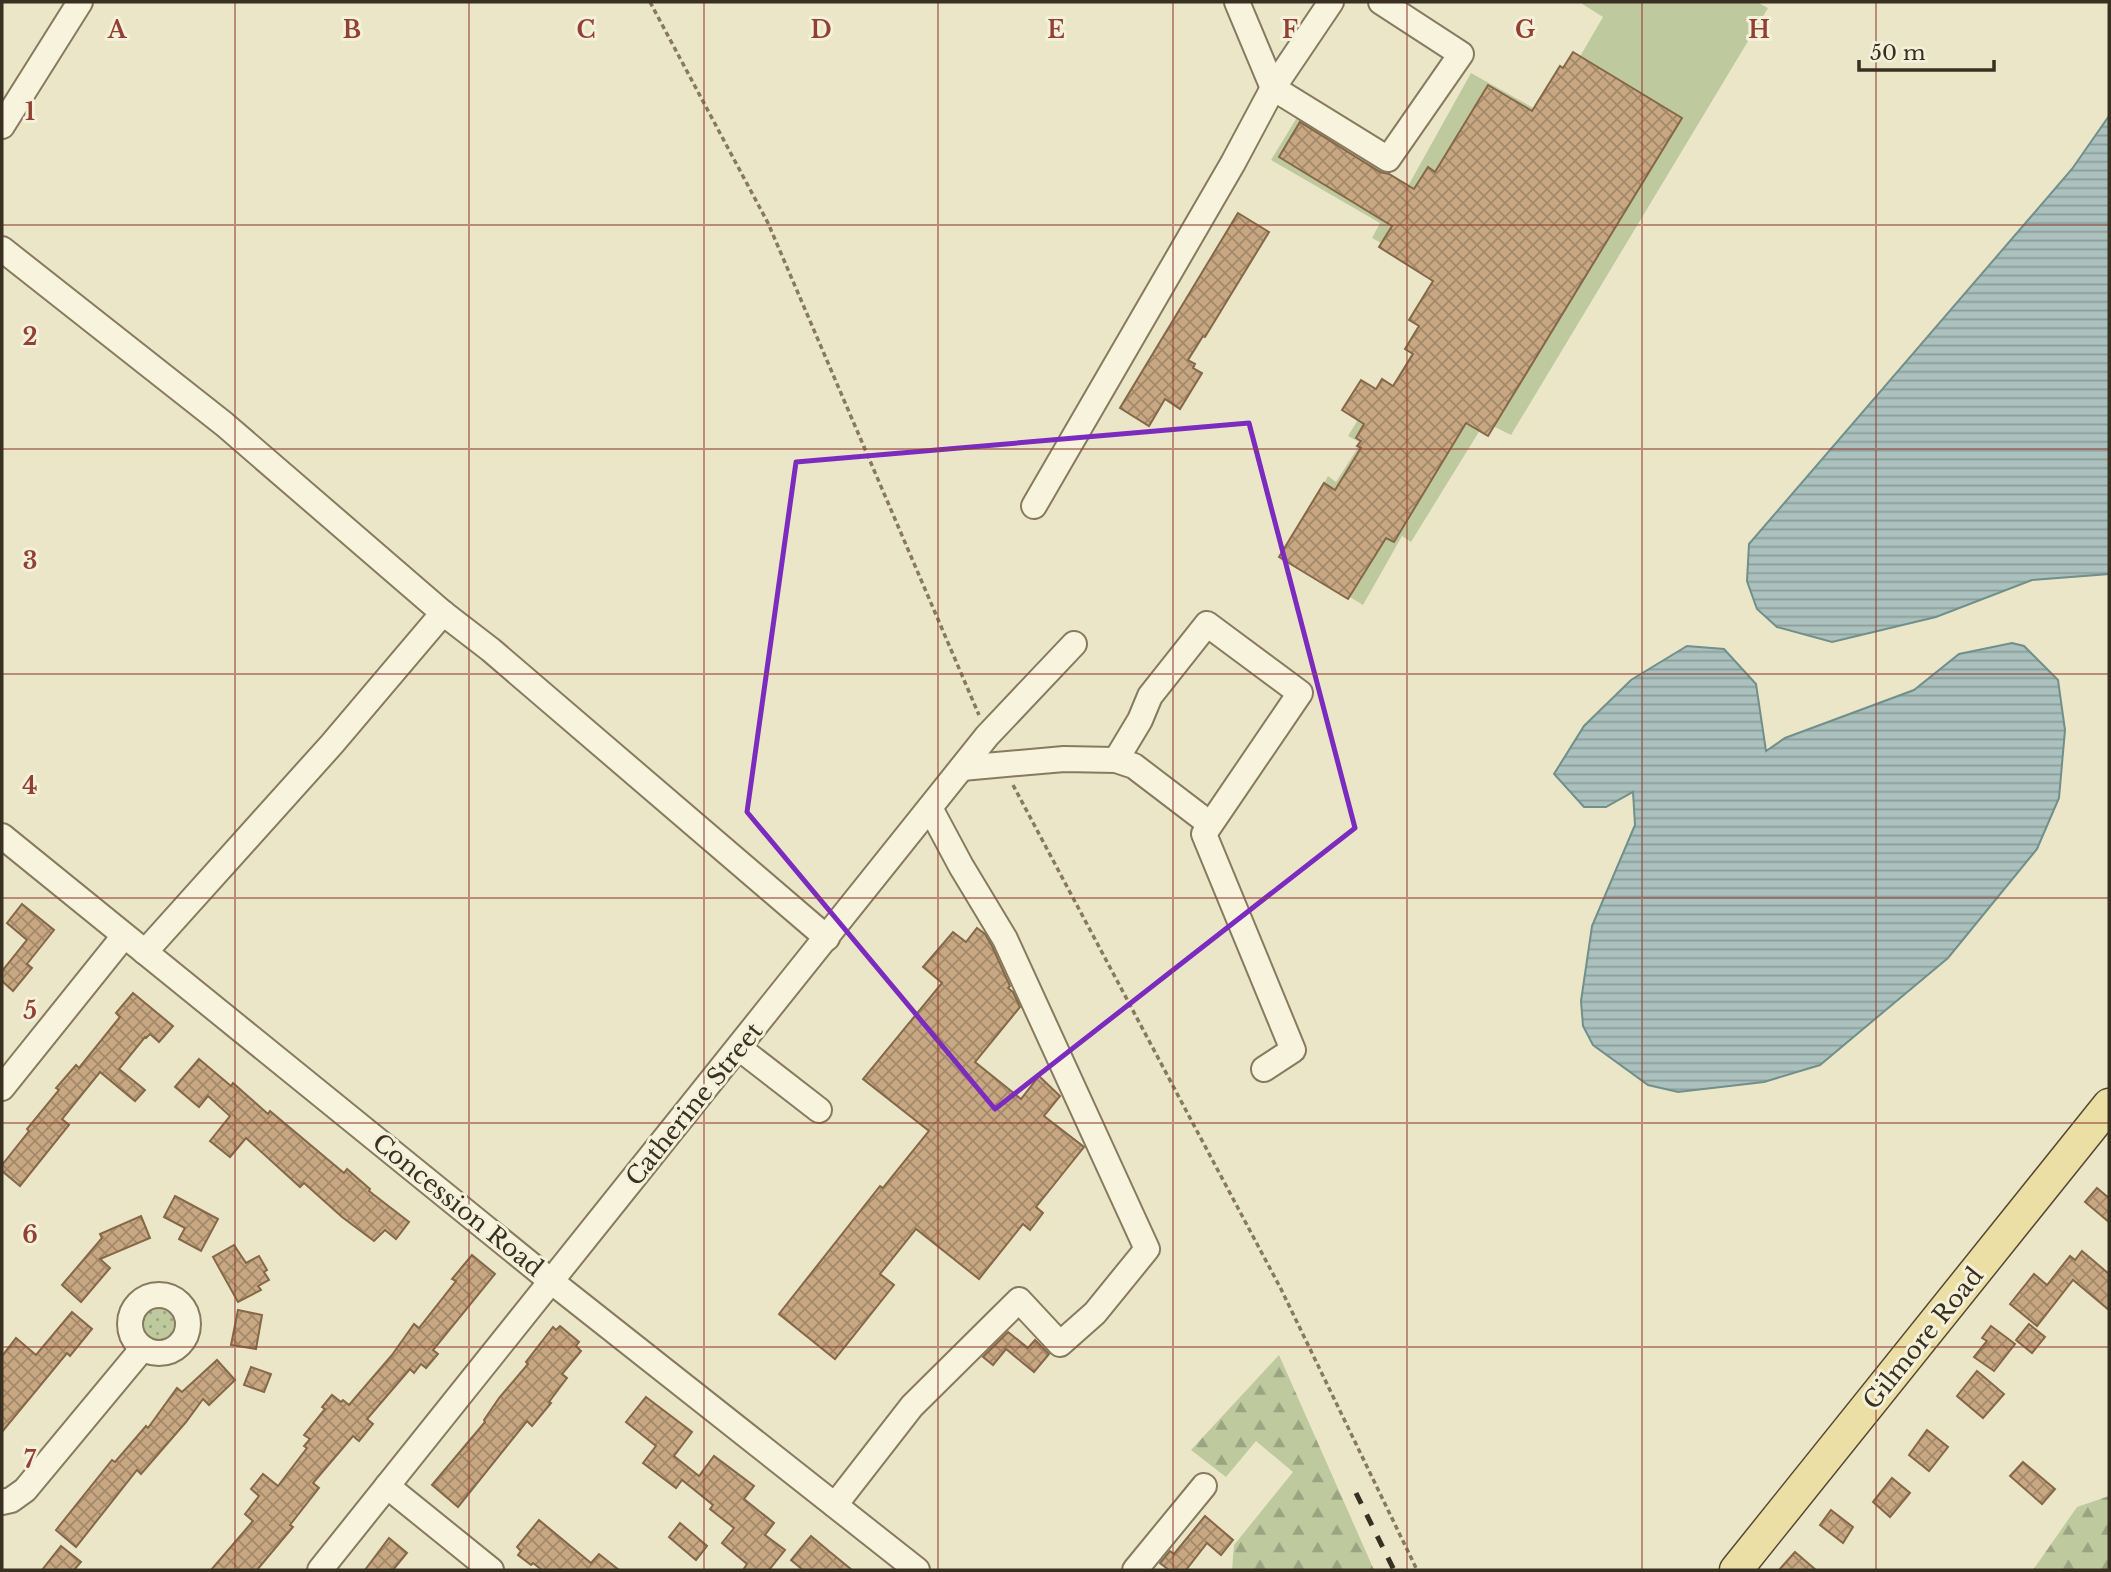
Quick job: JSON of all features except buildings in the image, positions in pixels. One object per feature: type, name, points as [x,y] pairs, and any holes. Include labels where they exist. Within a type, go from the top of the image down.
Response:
[{"type":"main road","name":"Gilmore Road","points":[[1736,1570],[2109,1105]]},
{"type":"street","points":[[6,110],[80,2]]},
{"type":"street","points":[[1237,2],[1273,88],[1388,159],[1461,54],[1381,2]]},
{"type":"street","points":[[1034,506],[1233,163],[1273,88],[1331,2]]},
{"type":"street","points":[[2,249],[224,424],[827,937]]},
{"type":"street","points":[[145,952],[332,744],[443,613]]},
{"type":"street","points":[[1116,760],[1140,720],[1150,696],[1207,624],[1300,693],[1203,834],[1293,1051],[1264,1069]]},
{"type":"street","name":"Catherine Street","points":[[320,1570],[987,736],[1074,645]]},
{"type":"street","points":[[962,768],[1064,759],[1116,760],[1134,766],[1210,824]]},
{"type":"street","points":[[835,1505],[912,1406],[1019,1300],[1060,1344],[1095,1313],[1147,1249],[1004,939],[930,808]]},
{"type":"street","name":"Concession Road","points":[[2,836],[551,1281],[917,1570]]},
{"type":"street","points":[[2,1088],[124,936]]},
{"type":"street","points":[[739,1048],[819,1110]]},
{"type":"street","points":[[2,1502],[11,1500],[25,1490],[143,1348]]},
{"type":"street","points":[[387,1486],[491,1570]]},
{"type":"street","points":[[1135,1570],[1204,1486]]},
{"type":"path","points":[[650,2],[768,223],[987,736]]},
{"type":"path","points":[[1002,763],[1281,1289],[1417,1570]]},
{"type":"highlighted area","points":[[1249,423],[1355,828],[995,1109],[747,812],[796,462]]},
{"type":"green space","points":[[1579,2],[1757,2],[1768,8],[1511,435],[1485,422],[1411,542],[1402,536],[1363,605],[1283,556],[1328,476],[1336,482],[1361,443],[1348,436],[1379,385],[1415,388],[1397,379],[1452,281],[1372,238],[1380,223],[1271,160],[1301,111],[1346,137],[1338,146],[1408,186],[1471,73],[1546,115],[1603,17]]},
{"type":"green space","points":[[158,1308],[169,1313],[174,1324],[169,1335],[158,1340],[147,1335],[142,1324],[147,1313]]},
{"type":"green space","points":[[1279,1355],[1374,1570],[1232,1570],[1234,1545],[1293,1472],[1256,1441],[1226,1477],[1191,1450]]},
{"type":"green space","points":[[2109,1496],[2109,1570],[2033,1570],[2077,1507]]},
{"type":"water","points":[[2109,116],[2109,574],[2032,580],[1936,617],[1832,642],[1777,627],[1757,609],[1747,581],[1749,544],[2072,169]]},
{"type":"water","points":[[2012,643],[2024,646],[2058,680],[2065,730],[2059,798],[2037,849],[1948,958],[1820,1065],[1764,1082],[1678,1092],[1648,1085],[1593,1045],[1583,1026],[1581,1001],[1592,926],[1635,825],[1633,792],[1606,807],[1584,807],[1554,774],[1584,726],[1631,680],[1687,646],[1724,649],[1756,684],[1766,751],[1785,738],[1914,690],[1959,654]]},
{"type":"railway","points":[[1356,1493],[1394,1570]]}]
